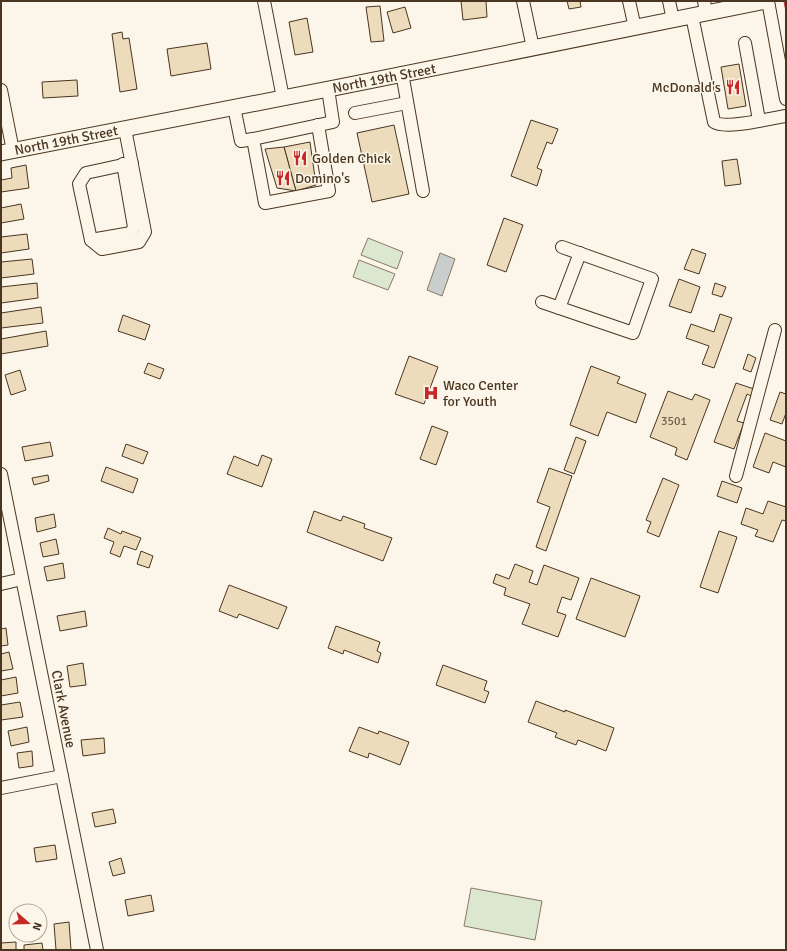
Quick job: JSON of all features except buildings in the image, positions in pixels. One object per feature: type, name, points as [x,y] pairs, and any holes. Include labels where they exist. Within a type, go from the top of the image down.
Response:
[{"type":"main road","name":"North 19th Street","points":[[7,152],[634,28],[673,20],[701,10],[742,3],[767,1]]},
{"type":"street","points":[[264,1],[283,98]]},
{"type":"street","points":[[523,1],[533,48]]},
{"type":"street","points":[[630,1],[634,28]]},
{"type":"street","points":[[669,1],[673,20]]},
{"type":"street","points":[[767,1],[786,99]]},
{"type":"street","points":[[701,10],[714,122],[728,126],[786,116]]},
{"type":"street","points":[[745,43],[759,120]]},
{"type":"street","points":[[402,73],[423,191]]},
{"type":"street","points":[[234,107],[241,141],[253,139],[334,122],[328,89]]},
{"type":"street","points":[[1,90],[7,152]]},
{"type":"street","points":[[356,113],[407,103]]},
{"type":"street","points":[[253,139],[265,203],[329,191],[318,125]]},
{"type":"street","points":[[125,128],[128,164],[145,232],[139,242],[102,249],[91,240],[79,184],[86,173],[128,164]]},
{"type":"street","points":[[542,302],[633,333],[652,279],[562,247]]},
{"type":"street","points":[[559,308],[580,253]]},
{"type":"street","points":[[736,476],[775,330]]},
{"type":"street","name":"Clark Avenue","points":[[1,474],[98,950]]},
{"type":"street","points":[[1,584],[22,579]]},
{"type":"street","points":[[1,788],[62,776]]},
{"type":"green space","points":[[368,238],[403,252],[397,269],[361,255]]},
{"type":"green space","points":[[359,260],[395,274],[388,290],[353,277]]},
{"type":"green space","points":[[471,888],[542,901],[535,940],[464,926]]},
{"type":"shaded area","points":[[440,253],[455,259],[442,296],[427,290]]},
{"type":"power","points":[[784,1],[786,12]]},
{"type":"place","name":"McDonald's","points":[[733,87]]},
{"type":"place","name":"Golden Chick","points":[[300,158]]},
{"type":"place","name":"Domino's","points":[[283,178]]},
{"type":"place","name":"Waco Center for Youth","points":[[431,393]]}]
